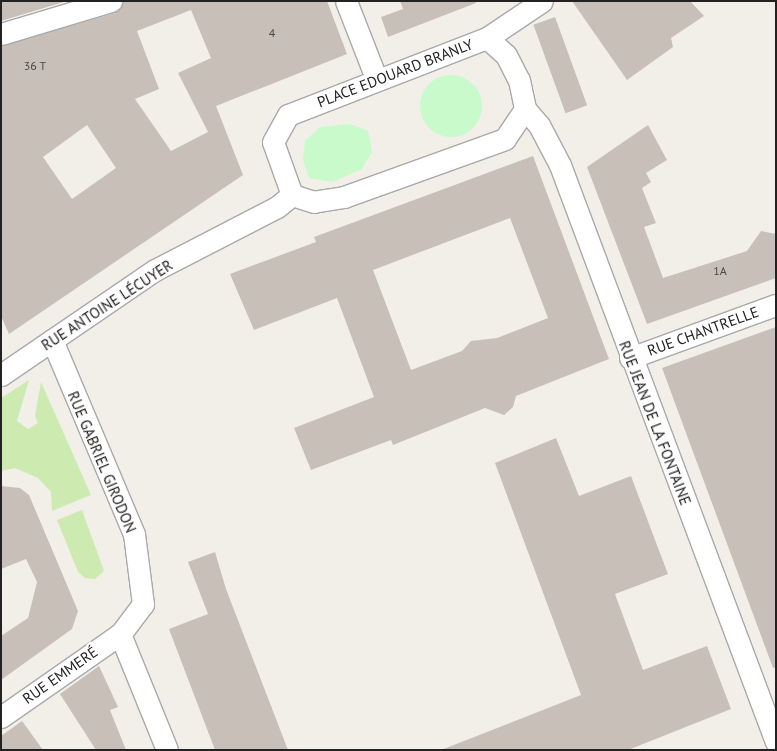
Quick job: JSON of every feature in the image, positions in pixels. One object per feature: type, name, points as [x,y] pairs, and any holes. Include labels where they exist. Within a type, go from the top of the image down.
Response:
[{"type":"street","points":[[1,34],[111,1]]},
{"type":"street","points":[[346,1],[376,78]]},
{"type":"street","points":[[487,38],[542,1]]},
{"type":"street","name":"PLACE EDOUARD BRANLY","points":[[292,195],[273,142],[288,115],[376,78],[487,38],[506,54],[519,80],[525,109]]},
{"type":"street","points":[[292,195],[314,202],[329,200],[414,175],[505,139],[525,109]]},
{"type":"street","name":"RUE JEAN DE LA FONTAINE","points":[[525,109],[539,125],[560,165],[630,358],[776,742]]},
{"type":"street","name":"RUE ANTOINE LÉCUYER","points":[[1,375],[155,270],[277,208],[292,195]]},
{"type":"street","name":"RUE CHANTRELLE","points":[[630,358],[776,305]]},
{"type":"street","name":"RUE GABRIEL GIRODON","points":[[52,340],[134,534],[143,604],[120,634]]},
{"type":"street","points":[[120,634],[167,750]]},
{"type":"street","name":"RUE EMMERÉ","points":[[1,717],[120,634]]},
{"type":"green space","points":[[451,75],[463,77],[473,84],[480,94],[482,106],[480,118],[473,128],[463,135],[451,137],[439,135],[429,128],[422,118],[420,106],[422,94],[429,84],[439,77]]},
{"type":"green space","points":[[350,124],[368,131],[372,152],[362,169],[332,182],[309,178],[303,160],[305,141],[320,127]]},
{"type":"green space","points":[[29,380],[17,421],[28,429],[38,423],[35,416],[41,382],[91,495],[52,511],[51,492],[38,478],[15,468],[1,471],[1,398]]},
{"type":"green space","points":[[82,510],[104,571],[95,579],[85,578],[78,572],[57,520]]},
{"type":"building","points":[[1,1],[67,1],[1,21]]},
{"type":"building","points":[[123,1],[327,1],[347,54],[216,106],[243,175],[9,334],[1,316],[1,46],[115,13]],"holes":[[[191,10],[211,58],[178,73],[208,132],[171,151],[135,99],[159,89],[137,31]],[[87,125],[116,168],[72,199],[43,157]]]},
{"type":"building","points":[[400,1],[475,1],[476,3],[388,37],[381,17],[403,9]]},
{"type":"building","points":[[572,1],[690,1],[704,16],[671,38],[673,47],[627,80]]},
{"type":"building","points":[[555,17],[587,105],[566,113],[533,25]]},
{"type":"building","points":[[648,125],[667,160],[646,173],[651,182],[642,188],[656,223],[644,227],[663,278],[747,251],[761,231],[776,234],[776,278],[647,324],[587,167]]},
{"type":"building","points":[[533,156],[609,359],[516,396],[513,407],[504,415],[485,408],[393,445],[391,440],[311,470],[294,428],[374,397],[337,298],[254,330],[230,274],[316,242],[314,237]],"holes":[[[510,218],[548,318],[497,338],[471,341],[462,351],[411,370],[373,270]]]},
{"type":"building","points":[[776,327],[776,667],[773,668],[662,368]]},
{"type":"building","points":[[556,438],[579,496],[631,476],[668,574],[615,594],[643,670],[707,646],[731,709],[628,750],[441,750],[581,695],[495,463]]},
{"type":"building","points":[[1,486],[20,488],[29,495],[78,611],[72,629],[1,680],[1,636],[28,618],[37,582],[26,559],[1,569]]},
{"type":"building","points":[[215,552],[226,589],[288,750],[215,750],[169,629],[208,614],[188,562]]},
{"type":"building","points":[[99,666],[118,707],[110,710],[126,750],[96,750],[60,694]]},
{"type":"building","points":[[22,721],[43,750],[1,750],[1,736]]}]
